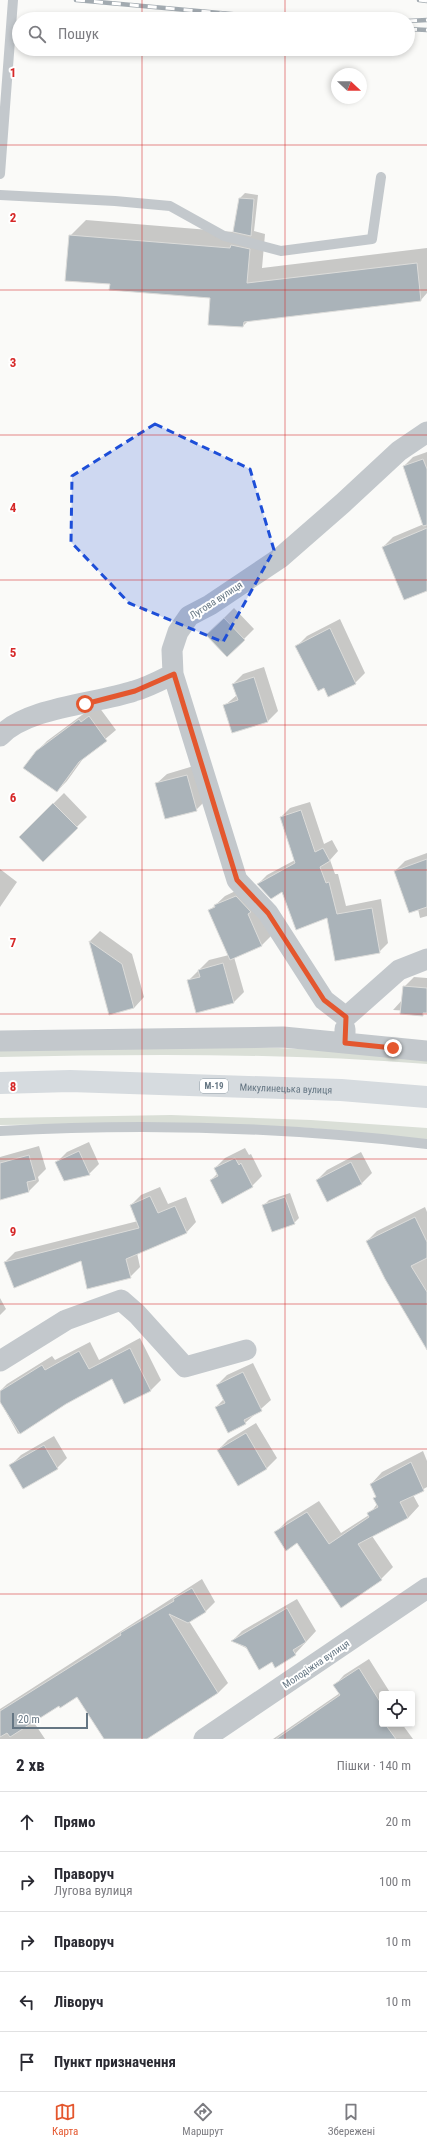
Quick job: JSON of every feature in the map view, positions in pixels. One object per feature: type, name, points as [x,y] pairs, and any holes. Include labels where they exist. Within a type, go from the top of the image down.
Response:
[{"type":"highway","name":"Микулинецька вулиця","points":[[0,1083],[86,1081],[341,1090],[427,1098]]},
{"type":"street","name":"Лугова вулиця","points":[[346,1017],[324,1000],[268,913],[237,880],[174,674],[172,650],[178,632],[189,616],[280,558],[343,503],[399,451],[427,432]]},
{"type":"street","points":[[0,736],[7,728],[34,714],[135,691],[174,674]]},
{"type":"street","points":[[345,1043],[346,1017],[400,970],[427,959]]},
{"type":"street","points":[[0,1041],[283,1037],[427,1051]]},
{"type":"street","points":[[0,1361],[66,1320],[121,1300],[137,1314],[186,1367],[246,1350]]},
{"type":"street","name":"Молодіжна вулиця","points":[[204,1739],[427,1588]]},
{"type":"lane","points":[[12,12],[13,0]]},
{"type":"lane","points":[[0,174],[12,13]]},
{"type":"lane","points":[[0,195],[115,201],[170,206],[224,236],[281,251],[372,239],[381,177]]},
{"type":"lane","points":[[0,1131],[207,1129],[365,1136],[427,1144]]},
{"type":"highlighted area","points":[[155,424],[250,469],[274,550],[223,642],[129,603],[71,542],[72,476]]},
{"type":"shaded area","points":[[257,1047],[427,1055],[427,1064],[374,1060],[214,1055],[0,1057],[0,1049]]},
{"type":"shaded area","points":[[171,1115],[311,1120],[427,1128],[427,1140],[310,1128],[170,1123],[0,1125],[0,1118]]},
{"type":"building","points":[[239,198],[254,199],[251,236],[233,232]]},
{"type":"building","points":[[69,235],[230,248],[231,245],[250,249],[247,283],[417,263],[421,301],[244,322],[243,327],[208,325],[210,298],[109,290],[110,284],[65,281]]},
{"type":"building","points":[[423,459],[427,469],[427,525],[423,526],[403,466]]},
{"type":"building","points":[[427,528],[427,591],[404,600],[382,547]]},
{"type":"building","points":[[224,618],[245,640],[227,657],[206,635]]},
{"type":"building","points":[[330,628],[356,684],[328,697],[324,688],[318,691],[295,646]]},
{"type":"building","points":[[254,677],[268,722],[232,733],[223,705],[238,700],[232,684]]},
{"type":"building","points":[[89,716],[107,741],[79,762],[57,792],[23,768],[36,751],[79,719],[81,722]]},
{"type":"building","points":[[187,775],[197,811],[165,819],[155,783]]},
{"type":"building","points":[[53,803],[78,828],[43,862],[19,837]]},
{"type":"building","points":[[301,810],[315,852],[323,848],[330,861],[320,867],[326,883],[329,882],[337,914],[372,908],[380,953],[335,961],[327,918],[296,930],[282,892],[271,899],[257,884],[295,863],[280,817]]},
{"type":"building","points":[[427,859],[427,907],[409,913],[394,871]]},
{"type":"building","points":[[236,896],[251,912],[248,914],[262,946],[230,960],[208,910],[215,907],[214,905]]},
{"type":"building","points":[[89,941],[122,964],[134,1008],[109,1015]]},
{"type":"building","points":[[223,963],[234,1003],[196,1013],[187,980],[200,977],[198,970]]},
{"type":"building","points":[[403,986],[427,988],[427,1013],[423,1013],[423,1016],[400,1014]]},
{"type":"building","points":[[79,1151],[90,1175],[64,1181],[55,1162]]},
{"type":"building","points":[[29,1155],[36,1180],[27,1182],[29,1192],[0,1200],[0,1163]]},
{"type":"building","points":[[235,1158],[239,1165],[241,1163],[253,1187],[222,1204],[210,1180],[218,1176],[214,1168]]},
{"type":"building","points":[[351,1162],[362,1184],[327,1202],[316,1180]]},
{"type":"building","points":[[150,1196],[158,1213],[175,1206],[187,1233],[126,1259],[131,1278],[87,1289],[81,1261],[14,1288],[4,1262],[139,1228],[130,1205]]},
{"type":"building","points":[[285,1197],[295,1224],[272,1232],[262,1205]]},
{"type":"building","points":[[415,1217],[427,1242],[427,1258],[411,1266],[427,1292],[427,1350],[385,1279],[366,1241]]},
{"type":"building","points":[[130,1348],[151,1391],[124,1404],[112,1379],[66,1404],[20,1434],[0,1402],[0,1391],[42,1365],[45,1370],[79,1351],[89,1369]]},
{"type":"building","points":[[243,1372],[262,1411],[244,1420],[246,1424],[228,1433],[215,1407],[225,1403],[216,1385]]},
{"type":"building","points":[[246,1433],[267,1469],[238,1486],[217,1450]]},
{"type":"building","points":[[44,1445],[58,1469],[23,1489],[9,1465]]},
{"type":"building","points":[[411,1462],[424,1491],[400,1502],[408,1518],[358,1544],[382,1580],[341,1608],[297,1543],[286,1551],[274,1532],[307,1512],[329,1544],[369,1517],[367,1513],[378,1507],[373,1498],[376,1497],[370,1484]]},
{"type":"building","points":[[192,1588],[206,1612],[188,1623],[169,1614],[218,1693],[147,1739],[104,1739],[77,1697],[60,1708],[59,1706],[10,1737],[7,1733],[0,1737],[0,1711],[121,1635],[120,1633],[174,1601],[173,1599]]},
{"type":"building","points":[[287,1608],[306,1642],[293,1650],[296,1655],[275,1668],[272,1662],[259,1670],[246,1647],[231,1641]]},
{"type":"building","points":[[359,1668],[379,1700],[379,1727],[387,1727],[396,1739],[276,1739],[340,1695],[333,1685]]},
{"type":"railway","points":[[76,0],[209,12]]},
{"type":"railway","points":[[419,0],[427,1]]},
{"type":"railway","points":[[415,21],[427,20]]},
{"type":"railway","points":[[415,29],[427,30]]},
{"type":"route","points":[[85,704],[135,691],[174,674],[237,880],[268,913],[324,1000],[346,1017],[345,1043],[393,1048]]}]
